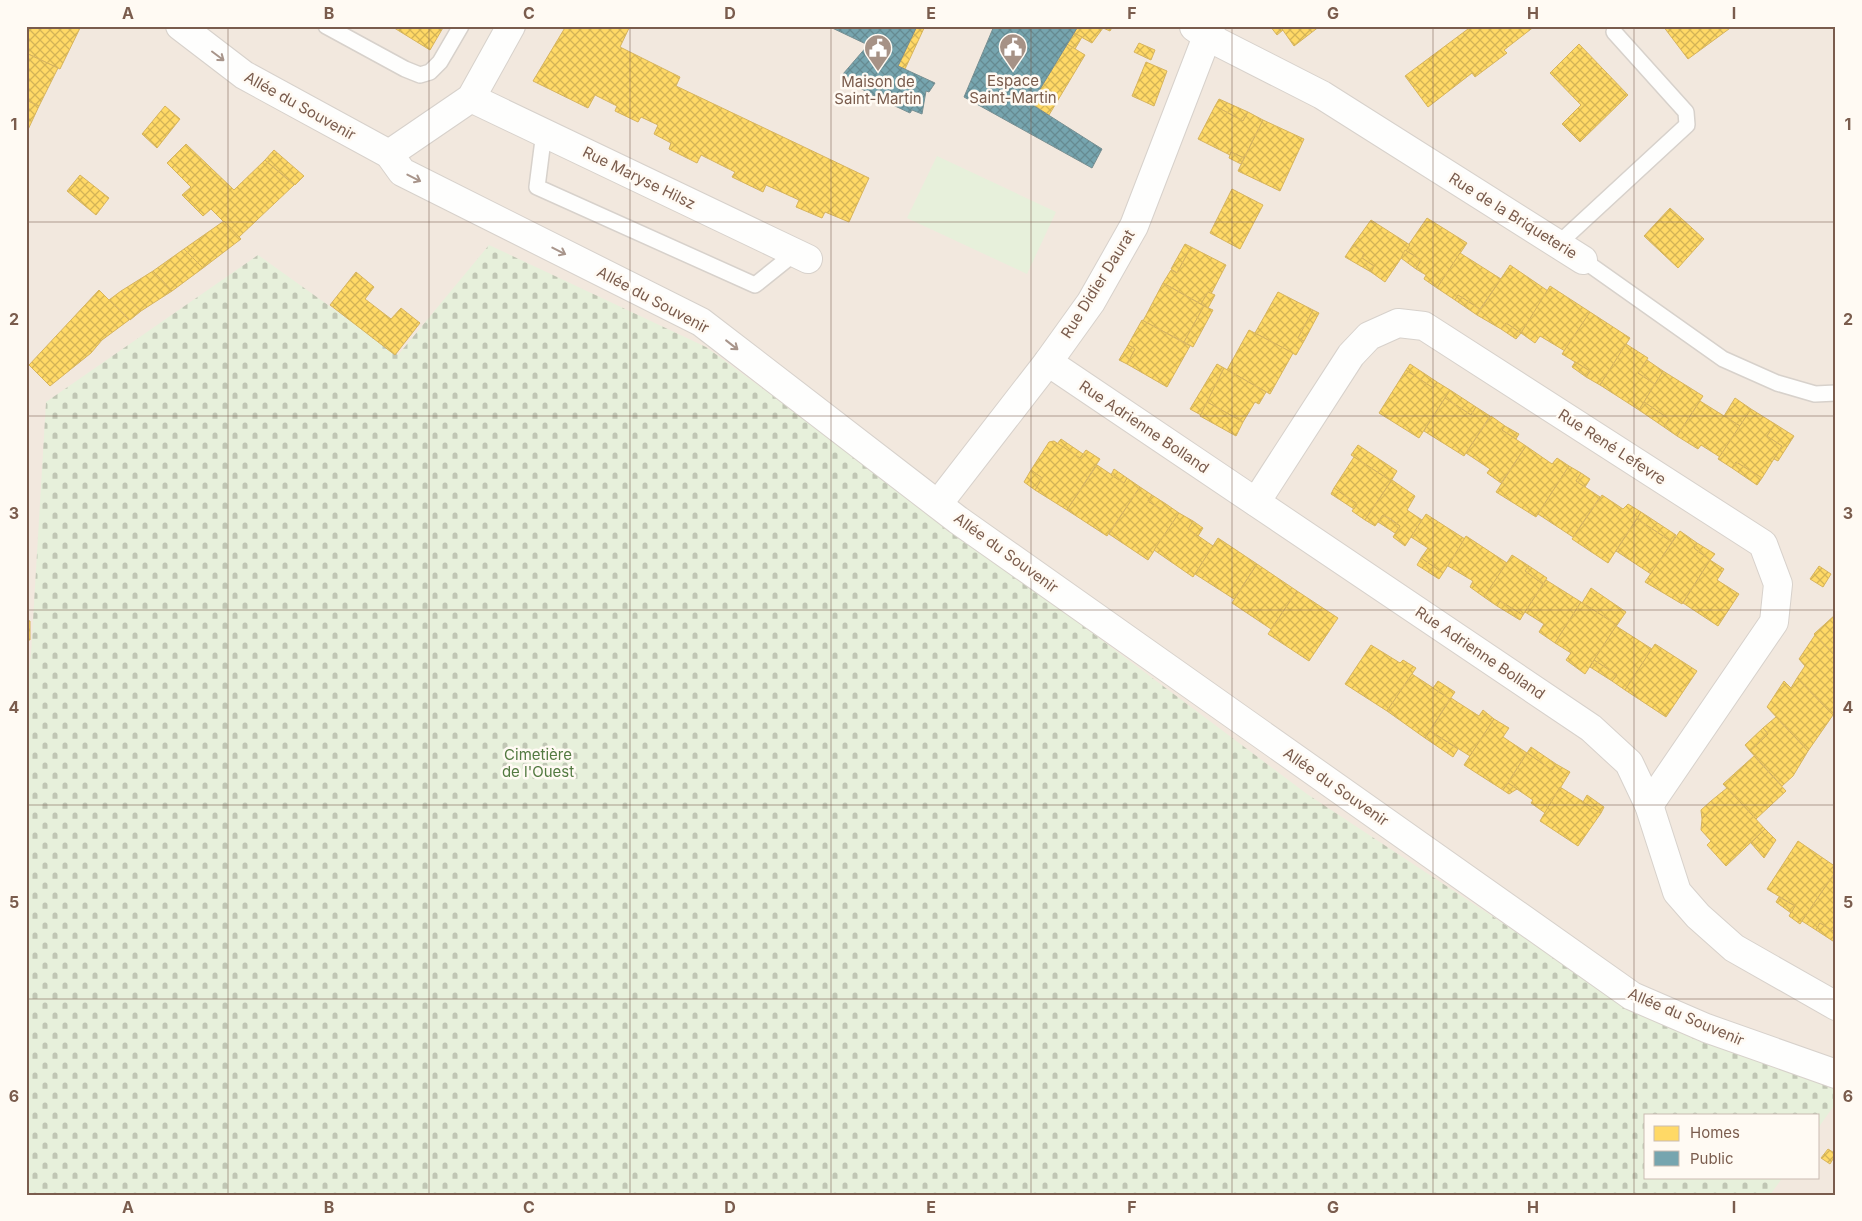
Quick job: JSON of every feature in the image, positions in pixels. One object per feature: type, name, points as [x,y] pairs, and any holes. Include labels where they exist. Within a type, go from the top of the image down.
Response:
[{"type":"street","name":"Allée du Souvenir","points":[[180,26],[244,75],[389,154],[402,172],[701,322],[958,520],[1632,996],[1706,1028],[1836,1074]]},
{"type":"street","points":[[389,154],[471,98],[512,26]]},
{"type":"street","name":"Rue de la Briqueterie","points":[[1204,30],[1322,95],[1583,260]]},
{"type":"street","name":"Rue Didier Daurat","points":[[938,504],[1048,362],[1091,302],[1134,226],[1204,30]]},
{"type":"street","name":"Rue Maryse Hilsz","points":[[471,98],[801,256]]},
{"type":"street","name":"Rue René Lefevre","points":[[1256,502],[1351,355],[1369,336],[1398,322],[1424,326],[1763,544],[1778,584],[1774,622],[1649,805]]},
{"type":"street","name":"Rue Adrienne Bolland","points":[[1048,362],[1591,728],[1629,763],[1649,805],[1677,892],[1698,916],[1734,948],[1836,1006]]},
{"type":"lane","points":[[327,26],[405,69],[420,75],[430,72],[440,62],[461,26]]},
{"type":"lane","points":[[1557,245],[1687,125],[1686,112],[1614,32]]},
{"type":"lane","points":[[544,132],[537,187],[755,285],[801,256]]},
{"type":"lane","name":"Rue de la Briqueterie","points":[[1583,260],[1723,359],[1777,383],[1815,394],[1836,392]]},
{"type":"shaded area","points":[[26,26],[1836,26],[1836,1195],[26,1195]]},
{"type":"green space","points":[[937,156],[1056,212],[1027,274],[907,218]]},
{"type":"green space","name":"Cimetière de l'Ouest","points":[[489,245],[706,347],[935,515],[1307,794],[1627,1005],[1836,1084],[1836,1103],[1820,1125],[1820,1114],[1644,1114],[1644,1178],[1782,1178],[1770,1195],[26,1195],[26,692],[31,654],[46,402],[258,255],[398,355]]},
{"type":"building: Homes","points":[[26,26],[81,26],[60,69],[26,53]]},
{"type":"building: Homes","points":[[391,26],[444,26],[430,50]]},
{"type":"building: Homes","points":[[566,26],[630,26],[620,47],[680,77],[676,86],[869,178],[849,222],[825,212],[822,218],[796,207],[799,200],[766,185],[763,192],[732,177],[735,172],[701,155],[697,163],[669,149],[671,143],[654,134],[658,125],[641,117],[638,122],[615,111],[617,106],[595,95],[588,108],[533,81]]},
{"type":"building: Homes","points":[[917,26],[925,26],[905,69],[898,66]]},
{"type":"building: Homes","points":[[1078,26],[1113,26],[1110,31],[1103,28],[1092,43],[1074,33]]},
{"type":"building: Homes","points":[[1270,26],[1280,26],[1283,30],[1277,35]]},
{"type":"building: Homes","points":[[1280,26],[1320,26],[1294,46]]},
{"type":"building: Homes","points":[[1472,26],[1535,26],[1504,50],[1507,53],[1475,77],[1472,73],[1428,107],[1405,76]]},
{"type":"building: Homes","points":[[1663,26],[1733,26],[1688,59]]},
{"type":"building: Homes","points":[[1074,33],[1082,37],[1075,49],[1067,44]]},
{"type":"building: Homes","points":[[1139,43],[1155,50],[1151,60],[1134,52]]},
{"type":"building: Homes","points":[[1067,44],[1085,55],[1049,115],[1031,104]]},
{"type":"building: Homes","points":[[1579,44],[1628,95],[1580,142],[1562,124],[1581,105],[1550,73]]},
{"type":"building: Homes","points":[[26,53],[58,68],[39,106],[26,100]]},
{"type":"building: Homes","points":[[1146,62],[1167,71],[1154,106],[1132,96]]},
{"type":"building: Homes","points":[[1219,99],[1248,112],[1243,121],[1215,106]]},
{"type":"building: Homes","points":[[26,100],[39,106],[26,134]]},
{"type":"building: Homes","points":[[165,106],[180,119],[157,148],[142,134]]},
{"type":"building: Homes","points":[[1215,106],[1243,121],[1248,112],[1263,120],[1244,158],[1231,152],[1230,155],[1198,139]]},
{"type":"building: Homes","points":[[1263,120],[1304,139],[1280,191],[1238,171]]},
{"type":"building: Homes","points":[[186,144],[234,190],[265,160],[294,185],[239,237],[211,209],[203,216],[182,195],[191,187],[167,163]]},
{"type":"building: Homes","points":[[274,150],[304,176],[295,185],[265,160]]},
{"type":"building: Homes","points":[[1231,152],[1244,158],[1241,164],[1229,158]]},
{"type":"building: Homes","points":[[80,175],[109,198],[96,215],[67,191]]},
{"type":"building: Homes","points":[[1232,189],[1263,205],[1240,249],[1210,233]]},
{"type":"building: Homes","points":[[1670,208],[1704,239],[1678,268],[1644,236]]},
{"type":"building: Homes","points":[[1427,218],[1467,243],[1437,288],[1424,279],[1426,275],[1416,269],[1421,260],[1405,250]]},
{"type":"building: Homes","points":[[1371,220],[1410,245],[1385,282],[1371,272],[1374,266],[1362,258],[1364,253],[1353,245]]},
{"type":"building: Homes","points":[[224,221],[241,239],[203,268],[184,249]]},
{"type":"building: Homes","points":[[1185,244],[1191,247],[1177,273],[1171,269]]},
{"type":"building: Homes","points":[[1353,245],[1364,253],[1362,258],[1374,266],[1371,272],[1345,257]]},
{"type":"building: Homes","points":[[1191,247],[1226,265],[1211,294],[1208,292],[1201,304],[1163,283],[1171,270],[1177,273]]},
{"type":"building: Homes","points":[[184,249],[203,268],[172,291],[153,271]]},
{"type":"building: Homes","points":[[1405,250],[1421,260],[1416,269],[1401,258]]},
{"type":"building: Homes","points":[[1460,253],[1501,279],[1480,309],[1458,295],[1455,300],[1437,288]]},
{"type":"building: Homes","points":[[1510,265],[1548,291],[1521,333],[1506,323],[1501,329],[1477,315]]},
{"type":"building: Homes","points":[[153,271],[172,291],[141,311],[121,291]]},
{"type":"building: Homes","points":[[356,272],[374,287],[365,299],[391,319],[401,308],[420,323],[395,355],[330,305]]},
{"type":"building: Homes","points":[[1163,283],[1204,306],[1184,342],[1143,321]]},
{"type":"building: Homes","points":[[1550,286],[1590,312],[1565,351],[1540,336],[1535,343],[1521,333]]},
{"type":"building: Homes","points":[[99,290],[129,320],[102,340],[91,353],[50,386],[29,365]]},
{"type":"building: Homes","points":[[121,291],[141,311],[130,320],[109,300]]},
{"type":"building: Homes","points":[[1208,292],[1215,295],[1208,308],[1201,304]]},
{"type":"building: Homes","points":[[1278,292],[1313,310],[1298,338],[1304,341],[1296,355],[1255,333]]},
{"type":"building: Homes","points":[[1458,295],[1480,309],[1477,315],[1455,300]]},
{"type":"building: Homes","points":[[1204,306],[1213,310],[1193,347],[1184,342]]},
{"type":"building: Homes","points":[[1313,310],[1319,313],[1304,341],[1298,338]]},
{"type":"building: Homes","points":[[1590,312],[1630,338],[1600,385],[1586,377],[1590,371],[1562,354]]},
{"type":"building: Homes","points":[[1142,320],[1190,346],[1167,387],[1127,364],[1135,349],[1128,345]]},
{"type":"building: Homes","points":[[1506,323],[1521,333],[1516,339],[1501,329]]},
{"type":"building: Homes","points":[[1249,330],[1293,353],[1270,394],[1227,370]]},
{"type":"building: Homes","points":[[1626,344],[1648,358],[1638,373],[1655,384],[1639,410],[1600,385]]},
{"type":"building: Homes","points":[[1128,345],[1135,349],[1127,364],[1119,360]]},
{"type":"building: Homes","points":[[1647,360],[1663,371],[1655,384],[1638,373]]},
{"type":"building: Homes","points":[[1575,362],[1590,371],[1586,377],[1572,367]]},
{"type":"building: Homes","points":[[1217,364],[1224,368],[1201,415],[1190,409]]},
{"type":"building: Homes","points":[[1410,364],[1437,382],[1433,388],[1406,370]]},
{"type":"building: Homes","points":[[1224,368],[1266,392],[1259,404],[1255,402],[1243,422],[1207,402]]},
{"type":"building: Homes","points":[[1406,370],[1433,388],[1437,382],[1450,390],[1419,438],[1379,413]]},
{"type":"building: Homes","points":[[1663,371],[1703,396],[1677,436],[1664,427],[1669,419],[1644,402]]},
{"type":"building: Homes","points":[[1450,390],[1476,407],[1471,415],[1445,398]]},
{"type":"building: Homes","points":[[1445,398],[1471,415],[1476,407],[1490,416],[1464,456],[1424,431]]},
{"type":"building: Homes","points":[[1735,398],[1751,409],[1740,426],[1724,416]]},
{"type":"building: Homes","points":[[1700,401],[1740,426],[1720,457],[1701,445],[1698,449],[1677,436]]},
{"type":"building: Homes","points":[[1207,402],[1243,422],[1236,436],[1200,416]]},
{"type":"building: Homes","points":[[1644,402],[1669,419],[1664,427],[1639,410]]},
{"type":"building: Homes","points":[[1751,409],[1775,424],[1767,436],[1782,446],[1762,478],[1736,462],[1732,468],[1718,459]]},
{"type":"building: Homes","points":[[1491,416],[1505,426],[1502,430],[1526,446],[1501,483],[1487,473],[1490,469],[1466,453]]},
{"type":"building: Homes","points":[[1775,424],[1794,436],[1778,461],[1774,459],[1782,446],[1767,436]]},
{"type":"building: Homes","points":[[1505,426],[1519,434],[1516,439],[1502,430]]},
{"type":"building: Homes","points":[[1061,439],[1083,454],[1080,458],[1057,444]]},
{"type":"building: Homes","points":[[1054,441],[1080,458],[1086,450],[1100,459],[1067,510],[1035,490],[1042,478],[1031,470],[1049,442]]},
{"type":"building: Homes","points":[[1358,445],[1397,471],[1391,481],[1351,455]]},
{"type":"building: Homes","points":[[1526,446],[1552,464],[1557,458],[1569,466],[1536,517],[1496,492]]},
{"type":"building: Homes","points":[[1354,457],[1391,481],[1365,520],[1352,511],[1357,504],[1334,488]]},
{"type":"building: Homes","points":[[1736,462],[1762,478],[1757,485],[1732,468]]},
{"type":"building: Homes","points":[[1097,465],[1124,483],[1127,478],[1140,487],[1107,536],[1067,510]]},
{"type":"building: Homes","points":[[1569,466],[1581,473],[1576,481],[1600,497],[1573,537],[1538,514]]},
{"type":"building: Homes","points":[[1114,469],[1127,478],[1124,483],[1111,475]]},
{"type":"building: Homes","points":[[1031,470],[1042,478],[1035,490],[1024,482]]},
{"type":"building: Homes","points":[[1581,473],[1590,479],[1585,487],[1576,481]]},
{"type":"building: Homes","points":[[1392,480],[1415,496],[1407,510],[1422,520],[1405,546],[1393,537],[1400,526],[1391,519],[1383,515],[1375,526],[1365,520]]},
{"type":"building: Homes","points":[[1140,487],[1152,495],[1148,501],[1161,509],[1166,504],[1179,513],[1148,560],[1109,534]]},
{"type":"building: Homes","points":[[1334,488],[1357,504],[1354,509],[1331,494]]},
{"type":"building: Homes","points":[[1152,495],[1166,504],[1161,509],[1148,501]]},
{"type":"building: Homes","points":[[1602,495],[1623,509],[1628,504],[1641,512],[1608,563],[1572,539]]},
{"type":"building: Homes","points":[[1641,512],[1676,535],[1672,542],[1637,519]]},
{"type":"building: Homes","points":[[1179,513],[1193,521],[1188,529],[1213,546],[1193,577],[1154,550]]},
{"type":"building: Homes","points":[[1426,514],[1465,539],[1443,573],[1421,558],[1428,548],[1411,537]]},
{"type":"building: Homes","points":[[1383,515],[1400,526],[1395,533],[1378,522]]},
{"type":"building: Homes","points":[[1637,519],[1672,542],[1651,574],[1616,551]]},
{"type":"building: Homes","points":[[1193,521],[1203,528],[1198,536],[1188,529]]},
{"type":"building: Homes","points":[[1680,531],[1697,543],[1694,548],[1710,560],[1682,604],[1645,582]]},
{"type":"building: Homes","points":[[1466,536],[1507,563],[1484,597],[1470,587],[1473,581],[1448,566]]},
{"type":"building: Homes","points":[[1218,538],[1257,564],[1234,599],[1195,574]]},
{"type":"building: Homes","points":[[1697,543],[1715,554],[1710,560],[1694,548]]},
{"type":"building: Homes","points":[[1512,555],[1529,566],[1525,571],[1543,584],[1523,615],[1500,601],[1497,606],[1484,597]]},
{"type":"building: Homes","points":[[1421,558],[1443,573],[1439,579],[1417,565]]},
{"type":"building: Homes","points":[[1710,560],[1724,569],[1717,580],[1739,594],[1718,626],[1683,603]]},
{"type":"building: Homes","points":[[1257,564],[1297,591],[1271,629],[1232,603]]},
{"type":"building: Homes","points":[[1529,566],[1547,578],[1543,584],[1525,571]]},
{"type":"building: Homes","points":[[1819,566],[1831,574],[1823,587],[1810,579]]},
{"type":"building: Homes","points":[[1546,580],[1581,602],[1555,643],[1539,632],[1544,624],[1525,612]]},
{"type":"building: Homes","points":[[1591,588],[1626,612],[1617,625],[1582,603]]},
{"type":"building: Homes","points":[[1297,591],[1338,618],[1309,661],[1268,634]]},
{"type":"building: Homes","points":[[1500,601],[1523,615],[1520,620],[1497,606]]},
{"type":"building: Homes","points":[[1581,602],[1617,625],[1585,674],[1566,660],[1571,653],[1555,643]]},
{"type":"building: Homes","points":[[1836,614],[1836,657],[1814,634]]},
{"type":"building: Homes","points":[[26,620],[30,621],[30,640],[26,640]]},
{"type":"building: Homes","points":[[1616,626],[1652,649],[1625,690],[1612,681],[1617,675],[1594,660]]},
{"type":"building: Homes","points":[[1815,635],[1836,657],[1836,710],[1833,715],[1797,678],[1805,666],[1799,659]]},
{"type":"building: Homes","points":[[1655,644],[1697,671],[1666,717],[1625,690]]},
{"type":"building: Homes","points":[[1371,645],[1400,663],[1403,660],[1416,668],[1387,711],[1345,684]]},
{"type":"building: Homes","points":[[1594,660],[1617,675],[1612,681],[1590,667]]},
{"type":"building: Homes","points":[[1412,674],[1450,699],[1425,738],[1387,711]]},
{"type":"building: Homes","points":[[1797,678],[1833,715],[1808,751],[1767,707],[1784,681],[1791,688]]},
{"type":"building: Homes","points":[[1438,681],[1455,692],[1450,699],[1433,688]]},
{"type":"building: Homes","points":[[1451,698],[1479,716],[1483,710],[1494,719],[1470,756],[1430,731]]},
{"type":"building: Homes","points":[[1776,717],[1808,751],[1793,776],[1782,786],[1750,751],[1768,734],[1763,728]]},
{"type":"building: Homes","points":[[1494,719],[1509,728],[1503,737],[1527,753],[1503,790],[1464,765]]},
{"type":"building: Homes","points":[[1763,728],[1768,734],[1750,751],[1745,745]]},
{"type":"building: Homes","points":[[1430,731],[1458,749],[1453,757],[1425,738]]},
{"type":"building: Homes","points":[[1531,747],[1556,764],[1552,770],[1527,753]]},
{"type":"building: Homes","points":[[1527,753],[1552,770],[1556,764],[1570,772],[1545,813],[1531,803],[1533,800],[1508,783]]},
{"type":"building: Homes","points":[[1754,756],[1786,791],[1756,819],[1723,784]]},
{"type":"building: Homes","points":[[1508,783],[1517,789],[1509,794],[1503,790]]},
{"type":"building: Homes","points":[[1560,787],[1601,813],[1578,846],[1540,821]]},
{"type":"building: Homes","points":[[1727,788],[1765,829],[1726,866],[1707,845],[1711,841],[1701,830],[1702,819],[1715,805],[1711,801]]},
{"type":"building: Homes","points":[[1587,795],[1604,807],[1601,813],[1583,802]]},
{"type":"building: Homes","points":[[1711,801],[1715,805],[1702,819],[1701,810]]},
{"type":"building: Homes","points":[[1765,829],[1776,840],[1764,858],[1751,843]]},
{"type":"building: Homes","points":[[1798,841],[1836,867],[1836,871],[1800,924],[1789,916],[1795,906],[1767,889]]},
{"type":"building: Homes","points":[[1832,877],[1836,880],[1836,933],[1820,923],[1816,930],[1802,921]]},
{"type":"building: Homes","points":[[1779,897],[1795,906],[1791,913],[1776,902]]},
{"type":"building: Homes","points":[[1820,923],[1836,933],[1836,943],[1816,930]]},
{"type":"building: Homes","points":[[1828,1149],[1836,1154],[1830,1164],[1821,1158]]},
{"type":"building: Public","name":"Maison de Saint-Martin","points":[[828,26],[917,26],[898,66],[935,83],[929,92],[926,91],[922,114],[912,110],[910,113],[849,82],[852,80],[843,74],[868,45]]},
{"type":"building: Public","name":"Espace Saint-Martin","points":[[994,26],[1073,26],[1077,28],[1031,104],[1102,149],[1092,168],[964,97]]},
{"type":"place","name":"Espace Saint-Martin","points":[[1013,71]]},
{"type":"place","name":"Maison de Saint-Martin","points":[[878,72]]}]
